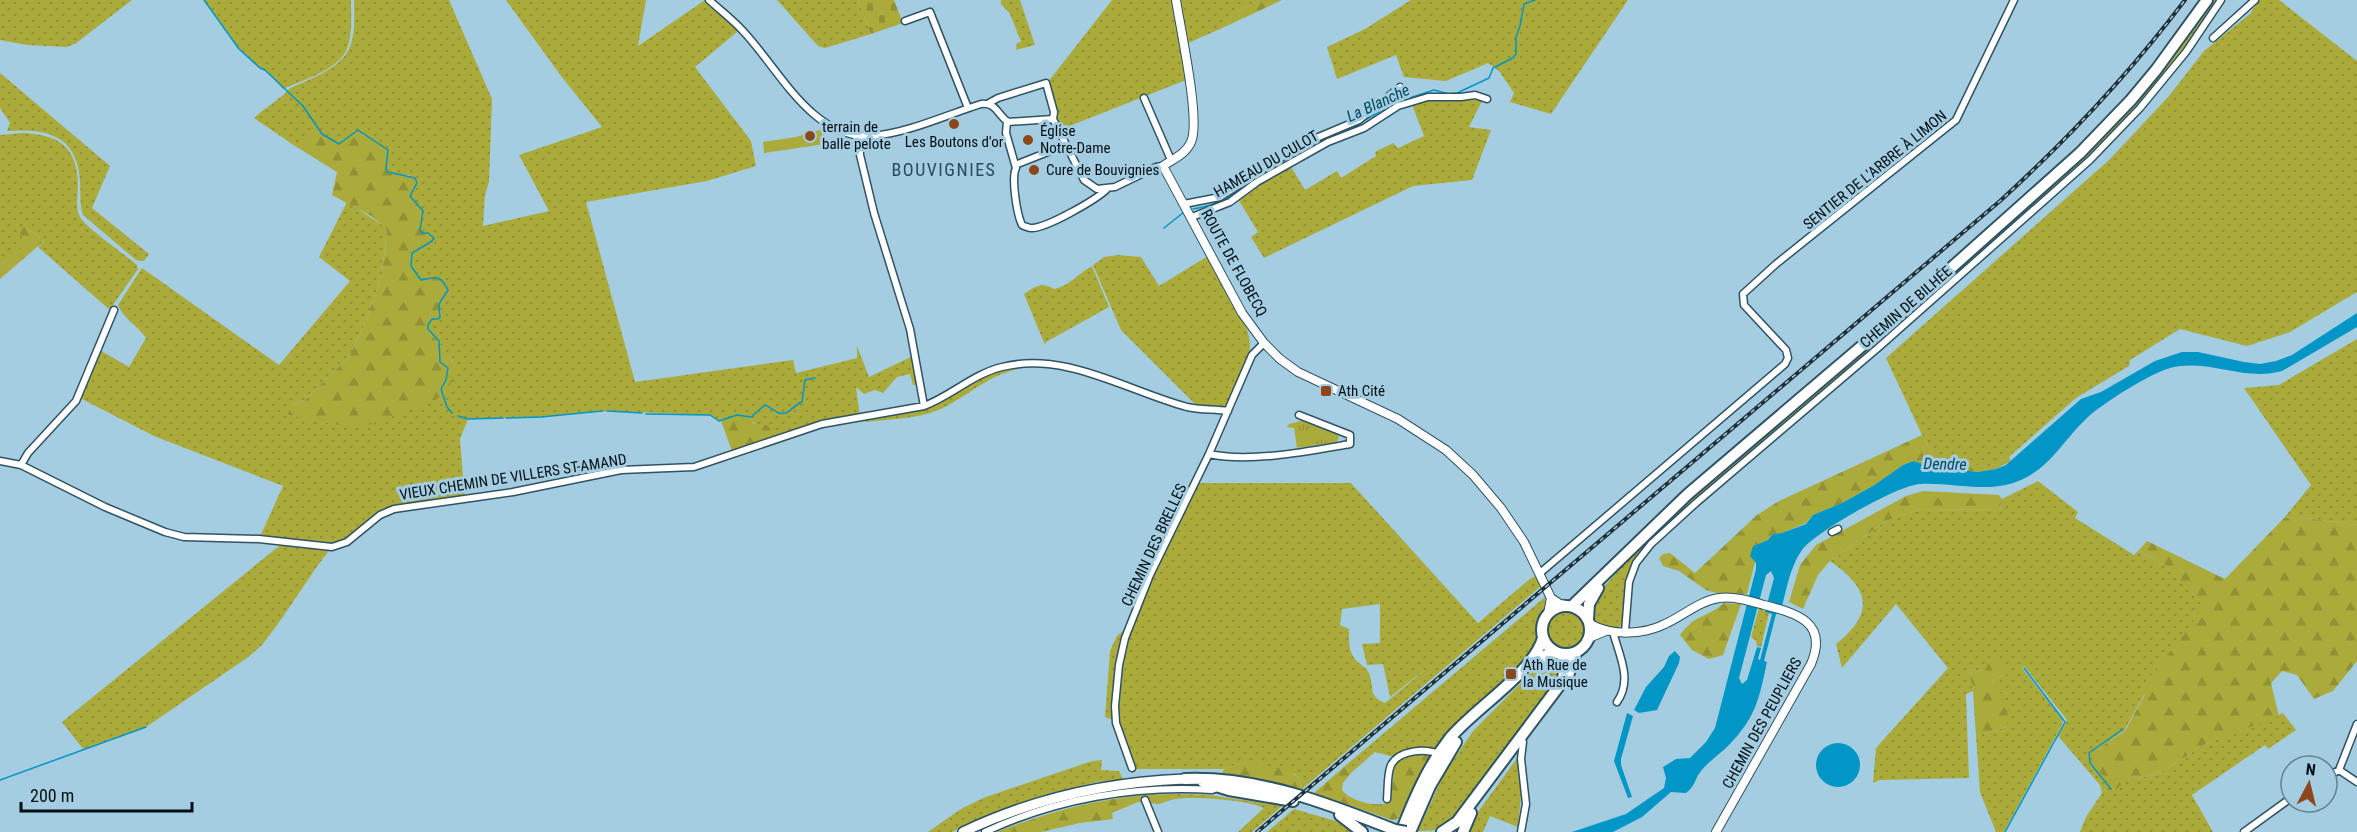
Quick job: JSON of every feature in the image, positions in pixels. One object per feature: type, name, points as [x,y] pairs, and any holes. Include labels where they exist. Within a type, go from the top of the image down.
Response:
[{"type":"highway","points":[[1442,832],[1457,822],[1562,682],[1566,665],[1559,653],[1548,647],[1543,638],[1542,628],[1548,614],[1553,609],[1569,606],[1606,575],[1688,494],[1886,326],[2080,153],[2156,70],[2207,0]]},
{"type":"highway","points":[[1463,832],[1468,817],[1566,683],[1576,653],[1585,646],[1590,638],[1592,597],[1606,575]]},
{"type":"highway","points":[[1569,606],[1581,611],[1589,622]]},
{"type":"highway","points":[[1402,832],[1415,797],[1439,754],[1470,716],[1532,660],[1543,638]]},
{"type":"highway","points":[[1402,832],[1439,768],[1473,721],[1536,663],[1549,654],[1576,653]]},
{"type":"highway","points":[[1185,780],[1224,780],[1270,788],[1351,813],[1402,832]]},
{"type":"highway","points":[[1185,780],[1282,799],[1340,815],[1383,832]]},
{"type":"highway","points":[[1340,815],[1362,832]]},
{"type":"main road","points":[[963,832],[1018,809],[1071,793],[1116,784],[1185,780]]},
{"type":"street","points":[[709,0],[742,30],[816,118],[837,131],[859,135],[876,135],[896,131],[1046,83],[1054,112],[1053,119],[1084,180],[1097,189],[1107,189]]},
{"type":"street","points":[[989,103],[1007,121],[1006,133],[1016,165],[1014,172],[1019,219],[1022,225],[1032,228],[1042,226],[1089,203],[1107,189],[1163,166],[1187,149],[1194,131],[1176,0]]},
{"type":"street","name":"SENTIER DE L'ARBRE À LIMON","points":[[1540,573],[1785,364],[1788,358],[1786,350],[1744,305],[1742,297],[1748,288],[1956,120],[2014,0]]},
{"type":"street","name":"CHEMIN DE BILHÉE","points":[[1625,632],[1629,582],[1636,563],[1651,544],[1887,340],[2090,160],[2140,108],[2186,52],[2222,0]]},
{"type":"street","points":[[2213,38],[2255,0]]},
{"type":"street","points":[[905,21],[930,12],[968,108]]},
{"type":"street","points":[[1188,210],[1220,197],[1302,144],[1359,120],[1400,87]]},
{"type":"street","name":"HAMEAU DU CULOT","points":[[1188,210],[1230,202],[1257,182],[1312,150],[1364,128],[1398,106],[1428,97],[1474,95],[1487,99]]},
{"type":"street","points":[[1144,98],[1172,160]]},
{"type":"street","points":[[1007,121],[1053,119]]},
{"type":"street","points":[[859,135],[860,155],[874,213],[910,329],[924,406]]},
{"type":"street","points":[[1016,165],[1053,150]]},
{"type":"street","name":"ROUTE DE FLOBECQ","points":[[1163,166],[1242,313],[1264,343],[1298,372],[1398,419],[1446,450],[1473,475],[1513,524],[1551,598]]},
{"type":"street","points":[[21,465],[28,453],[76,401],[114,310]]},
{"type":"street","name":"CHEMIN DES BRELLES","points":[[1132,768],[1116,723],[1115,706],[1121,655],[1150,575],[1209,454],[1252,355],[1264,343]]},
{"type":"street","name":"VIEUX CHEMIN DE VILLERS ST-AMAND","points":[[0,461],[21,465],[105,507],[179,537],[259,539],[332,547],[344,544],[380,515],[394,509],[513,492],[621,470],[694,467],[822,424],[924,406],[994,369],[1020,364],[1072,368],[1184,406],[1228,411]]},
{"type":"street","points":[[1209,454],[1225,457],[1291,454],[1350,444],[1350,435],[1299,415]]},
{"type":"street","name":"CHEMIN DES PEUPLIERS","points":[[1590,638],[1609,632],[1657,627],[1706,602],[1726,597],[1795,613],[1804,619],[1813,632],[1814,656],[1716,832]]},
{"type":"street","points":[[1548,614],[1551,598],[1560,604],[1569,606]]},
{"type":"street","name":"CHEMIN DES PEUPLIERS","points":[[1589,622],[1609,632]]},
{"type":"street","points":[[1609,632],[1625,675],[1624,692],[1617,702]]},
{"type":"street","points":[[2339,768],[2357,724]]},
{"type":"street","points":[[1521,832],[1526,804],[1521,759],[1523,742]]},
{"type":"street","points":[[1387,799],[1391,765],[1397,758],[1425,750],[1439,754]]},
{"type":"street","points":[[2339,771],[2357,782]]},
{"type":"street","points":[[985,832],[1056,807],[1118,793],[1164,789],[1212,790],[1219,787]]},
{"type":"street","points":[[1145,800],[1158,832]]},
{"type":"street","points":[[2244,832],[2279,807]]},
{"type":"green space","points":[[0,0],[132,0],[75,44],[66,47],[27,45],[0,40]]},
{"type":"green space","points":[[204,0],[351,0],[350,39],[341,58],[326,70],[283,89],[235,44]]},
{"type":"green space","points":[[354,0],[449,0],[492,99],[489,182],[485,195],[483,226],[549,211],[519,155],[602,127],[561,76],[506,0],[646,0],[638,46],[705,0],[736,28],[737,32],[695,67],[751,141],[756,166],[707,181],[586,202],[635,382],[793,360],[796,373],[857,358],[857,346],[869,377],[913,356],[919,385],[913,385],[910,374],[897,377],[883,393],[875,390],[864,394],[856,387],[860,417],[769,441],[754,422],[743,417],[719,421],[709,415],[607,411],[541,417],[468,419],[460,439],[465,500],[389,511],[347,542],[332,547],[262,645],[247,658],[146,727],[83,749],[62,722],[284,542],[259,539],[283,486],[154,436],[78,397],[98,349],[129,367],[146,338],[118,305],[142,268],[279,365],[350,281],[319,257],[347,202],[387,228],[382,274],[366,321],[349,357],[305,400],[292,405],[442,396],[447,387],[453,362],[428,329],[432,319],[436,320],[441,313],[439,304],[442,299],[428,279],[421,280],[411,266],[412,253],[434,238],[420,230],[423,211],[410,196],[417,183],[409,175],[396,175],[388,171],[386,169],[388,157],[355,131],[339,144],[322,134],[295,146],[254,118],[289,89],[328,70],[345,55],[353,37]]},
{"type":"green space","points":[[777,0],[858,0],[871,34],[825,48],[818,46]]},
{"type":"green space","points":[[858,0],[894,0],[903,23],[871,34]]},
{"type":"green space","points":[[1001,0],[1020,0],[1035,45],[1016,50],[1017,43],[1021,42],[1010,14],[1001,4]]},
{"type":"green space","points":[[1112,0],[1173,0],[1186,80],[1062,129],[1048,82]]},
{"type":"green space","points":[[1178,0],[1259,0],[1231,15],[1229,25],[1186,44]]},
{"type":"green space","points":[[1259,0],[1282,0],[1229,25],[1231,15]]},
{"type":"green space","points":[[1411,0],[1628,0],[1551,114],[1510,102],[1514,93],[1499,71],[1488,63],[1446,81],[1404,77],[1396,55],[1337,79],[1327,47],[1365,29]]},
{"type":"green space","points":[[2214,0],[2219,0],[2165,74],[2139,106],[2093,154],[1901,326],[1647,545],[1637,557],[1628,576],[1621,625],[1617,629],[1596,624],[1593,614],[1602,586],[1604,587],[1633,554],[1694,496],[1893,327],[2082,159],[2139,99],[2189,36]]},
{"type":"green space","points":[[2259,0],[2279,0],[2357,61],[2357,292],[2290,332],[2247,346],[2180,329],[2130,360],[2129,366],[2076,398],[2009,457],[1992,466],[1938,463],[1922,435],[1886,358],[2109,160],[2169,96],[2204,51],[2250,14]]},
{"type":"green space","points":[[0,73],[110,166],[92,208],[149,254],[144,261],[136,260],[83,215],[78,166],[74,154],[67,145],[48,134],[22,130],[7,131],[10,123],[0,108]]},
{"type":"green space","points":[[1474,97],[1483,99],[1469,127],[1491,130],[1472,180],[1413,186],[1264,258],[1251,237],[1258,232],[1238,199],[1255,185],[1290,165],[1305,190],[1337,171],[1341,178],[1376,156],[1375,152],[1393,143],[1398,148],[1424,136],[1411,102],[1420,99]]},
{"type":"green space","points":[[316,126],[325,136],[338,142],[345,140],[358,130],[388,150],[386,169],[388,171],[415,178],[417,183],[410,196],[423,211],[420,230],[434,238],[412,253],[411,266],[421,280],[432,276],[438,277],[448,290],[439,304],[440,317],[432,320],[428,325],[428,329],[455,366],[447,389],[443,395],[430,402],[361,427],[326,423],[288,414],[292,405],[305,400],[349,357],[366,321],[382,274],[387,229],[371,216],[332,195],[337,172],[295,146],[306,140]]},
{"type":"green space","name":"terrain de balle pelote","points":[[823,129],[825,144],[764,153],[763,142],[796,137]]},
{"type":"green space","points":[[21,133],[45,136],[63,144],[74,160],[77,171],[77,205],[80,217],[90,228],[137,265],[138,269],[111,311],[38,247],[44,241],[25,226],[27,245],[0,265],[0,135]]},
{"type":"green space","points":[[25,226],[44,241],[0,279],[0,265],[26,245],[19,232],[21,227]]},
{"type":"green space","points":[[1118,255],[1141,257],[1159,286],[1208,256],[1234,300],[1249,336],[1250,346],[1247,360],[1237,386],[1225,407],[1198,407],[1121,330],[1093,265],[1104,257]]},
{"type":"green space","points":[[1092,266],[1109,307],[1046,342],[1045,345],[1024,294],[1038,286],[1046,285],[1054,289],[1060,287]]},
{"type":"green space","points":[[2357,339],[2357,525],[2298,517],[2284,518],[2311,485],[2244,388],[2279,385]]},
{"type":"green space","points":[[1029,365],[1029,367],[991,379],[948,405],[928,414],[866,422],[862,418],[924,408],[986,374]]},
{"type":"green space","points":[[737,415],[751,417],[753,423],[760,426],[766,425],[770,428],[772,437],[769,441],[733,454],[721,421]]},
{"type":"green space","points":[[1304,420],[1335,433],[1339,436],[1337,442],[1297,448],[1294,428],[1287,427],[1289,424]]},
{"type":"green space","points":[[1922,435],[1938,463],[1992,466],[2009,457],[2011,461],[1996,469],[1978,472],[1931,467],[1914,461],[1903,465],[1873,486],[1842,503],[1813,515],[1806,523],[1782,533],[1773,534],[1768,540],[1753,546],[1755,562],[1747,594],[1716,593],[1706,590],[1679,571],[1663,566],[1659,558],[1663,554],[1670,553],[1695,573],[1757,515],[1779,501]]},
{"type":"green space","points":[[2038,481],[2078,512],[2075,518],[2134,555],[2139,550],[2163,565],[2206,606],[2141,689],[2145,693],[2124,731],[2096,750],[2114,790],[2130,778],[2145,777],[2161,772],[2205,744],[2283,713],[2296,730],[2268,749],[2265,745],[2192,795],[2213,832],[2080,832],[2086,817],[2102,793],[2100,785],[2058,736],[2067,720],[2024,666],[2022,668],[2063,723],[2004,832],[1996,832],[1980,792],[1976,736],[2007,727],[1993,680],[2010,673],[1969,671],[1973,691],[1966,694],[1969,778],[1880,780],[1873,783],[1876,748],[1948,668],[1896,604],[1842,668],[1836,644],[1857,621],[1862,611],[1863,601],[1853,581],[1830,561],[1886,521],[1922,509],[2000,510],[2002,499]]},
{"type":"green space","points":[[1198,483],[1351,483],[1478,623],[1531,578],[1537,576],[1541,586],[1301,790],[1300,779],[1295,774],[1241,763],[1224,769],[1136,769],[1121,741],[1116,721],[1105,717],[1110,651],[1117,636],[1131,624]],"holes":[[[1380,604],[1380,643],[1362,644],[1367,665],[1383,664],[1390,697],[1431,665],[1385,703],[1374,694],[1369,673],[1352,653],[1349,629],[1340,625],[1342,609]]]},
{"type":"green space","points":[[1923,491],[1999,495],[2002,499],[2000,510],[1922,509],[1886,521],[1830,561],[1818,575],[1803,609],[1789,602],[1800,565],[1816,545],[1906,496]]},
{"type":"green space","points":[[2298,517],[2357,525],[2357,661],[2333,691],[2314,699],[2297,675],[2282,671],[2271,683],[2279,716],[2205,744],[2161,772],[2145,777],[2130,778],[2115,790],[2093,764],[2092,758],[2096,750],[2125,731],[2145,694],[2141,689],[2205,606],[2163,565],[2139,550],[2147,541],[2225,579],[2284,518]]},
{"type":"green space","points":[[1545,597],[1546,603],[1537,622],[1536,644],[1526,661],[1461,719],[1435,749],[1425,749],[1394,757],[1375,752],[1351,773],[1345,766]]},
{"type":"green space","points":[[1724,603],[1741,604],[1723,655],[1709,659],[1692,650],[1680,635],[1696,619]]},
{"type":"green space","points":[[1759,608],[1769,613],[1761,647],[1757,646],[1756,641],[1751,637]]},
{"type":"green space","points":[[1566,611],[1580,616],[1585,630],[1580,644],[1566,649],[1552,644],[1547,630],[1552,616]]},
{"type":"green space","points":[[1991,657],[2011,673],[1993,680],[2006,702],[2007,727],[1976,736],[1973,691],[1969,671],[1985,670]]},
{"type":"green space","points":[[1554,658],[1561,662],[1556,681],[1453,820],[1440,830],[1418,831],[1444,774],[1473,731],[1547,659]]},
{"type":"green space","points":[[1428,753],[1430,755],[1398,819],[1392,820],[1314,793],[1345,766],[1351,773],[1343,783],[1342,790],[1346,794],[1363,802],[1387,803],[1397,763],[1403,758]]},
{"type":"green space","points":[[1518,757],[1521,795],[1518,827],[1490,816],[1483,832],[1466,832],[1467,827]]},
{"type":"green space","points":[[1102,760],[1101,770],[1119,771],[1123,779],[1097,782],[1043,795],[987,815],[952,832],[928,832],[961,809],[983,798],[1092,761]]},
{"type":"green space","points":[[1241,763],[1287,770],[1300,779],[1301,790],[1221,775],[1224,769]]},
{"type":"green space","points":[[1174,794],[1209,795],[1282,806],[1252,832],[1238,832],[1264,808],[1218,799],[1171,800]]},
{"type":"green space","points":[[1174,794],[1171,800],[1159,804],[1138,802],[1112,813],[1113,819],[1080,823],[1041,832],[997,832],[1062,810],[1106,800]]},
{"type":"green space","points":[[1294,809],[1346,824],[1358,832],[1267,832]]},
{"type":"water","points":[[2357,313],[2357,327],[2282,371],[2254,374],[2213,367],[2184,366],[2170,368],[2151,376],[2095,411],[2080,424],[2045,464],[2014,483],[1988,487],[1934,484],[1909,486],[1839,521],[1810,542],[1802,550],[1794,565],[1780,614],[1776,614],[1764,661],[1767,662],[1759,697],[1751,716],[1738,735],[1704,767],[1686,793],[1671,792],[1642,817],[1613,832],[1572,832],[1626,814],[1664,788],[1666,778],[1663,767],[1676,759],[1690,758],[1706,742],[1715,728],[1756,569],[1756,563],[1750,556],[1753,546],[1768,540],[1773,534],[1806,524],[1813,515],[1842,503],[1873,486],[1903,465],[1914,461],[1931,467],[1978,472],[2006,465],[2081,399],[2101,392],[2155,361],[2182,352],[2198,352],[2260,364],[2292,355]],"holes":[[[1771,571],[1774,578],[1765,612],[1772,614],[1760,660],[1758,659],[1761,648],[1757,647],[1747,680],[1742,684],[1739,678],[1766,575]]]},
{"type":"water","points":[[1675,651],[1680,657],[1679,663],[1657,710],[1639,713],[1634,710],[1646,687]]},
{"type":"water","points":[[1627,713],[1633,716],[1621,765],[1632,797],[1628,798],[1614,761]]},
{"type":"water","points":[[1838,743],[1854,749],[1860,765],[1854,781],[1838,787],[1822,781],[1816,765],[1822,749]]},
{"type":"waterway","points":[[204,0],[239,49],[303,106],[322,134],[339,144],[358,130],[388,150],[386,169],[388,172],[415,178],[417,183],[410,196],[423,211],[420,230],[434,238],[412,253],[411,266],[421,280],[440,279],[448,290],[439,304],[440,317],[432,319],[428,329],[439,341],[440,362],[448,368],[446,380],[441,389],[447,407],[452,413]]},
{"type":"waterway","name":"La Blanche","points":[[1260,177],[1303,147],[1354,126],[1397,102],[1434,90],[1449,94],[1457,93],[1489,78],[1493,68],[1513,58],[1516,54],[1516,37],[1524,4],[1535,0]]},
{"type":"waterway","name":"La Blanche","points":[[1193,209],[1219,202],[1253,181]]},
{"type":"waterway","name":"La Blanche","points":[[1164,228],[1184,212]]},
{"type":"waterway","points":[[646,414],[710,415],[719,421],[737,415],[751,417],[765,405],[782,414],[802,402],[805,380],[815,378]]},
{"type":"waterway","points":[[506,418],[602,411]]},
{"type":"waterway","points":[[607,411],[642,413]]},
{"type":"waterway","points":[[458,416],[468,419],[503,418]]},
{"type":"waterway","points":[[2005,832],[2065,722],[2024,668]]},
{"type":"waterway","points":[[0,780],[146,727]]},
{"type":"waterway","points":[[2111,789],[2090,763],[2089,753],[2123,729]]},
{"type":"railway","points":[[1257,832],[2000,201],[2097,105],[2185,0]]},
{"type":"place","name":"Les Boutons d'or","points":[[954,124]]},
{"type":"place","name":"terrain de balle pelote","points":[[810,136]]},
{"type":"place","name":"Église Notre-Dame","points":[[1028,140]]},
{"type":"place","name":"Cure de Bouvignies","points":[[1034,170]]},
{"type":"place","name":"Ath Cité","points":[[1326,391]]},
{"type":"place","name":"Ath Rue de la Musique","points":[[1511,674]]},
{"type":"district","name":"BOUVIGNIES","points":[[944,169]]},
{"type":"water label","name":"Dendre","points":[[1945,464]]}]
